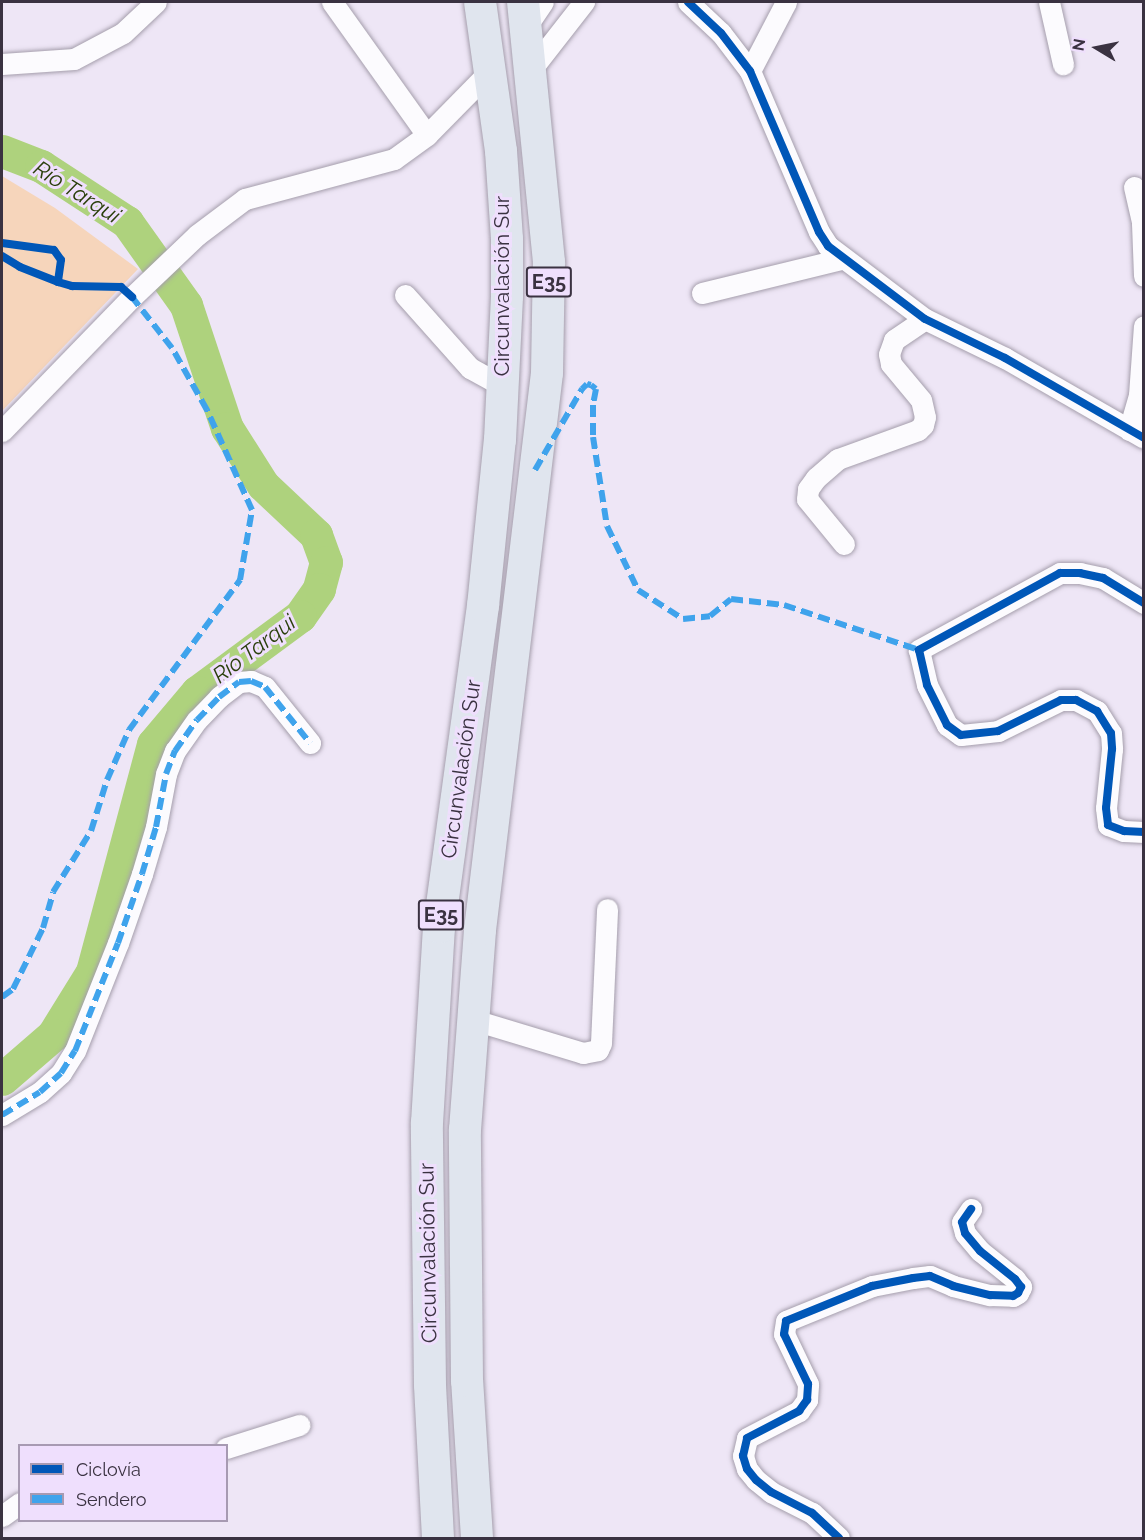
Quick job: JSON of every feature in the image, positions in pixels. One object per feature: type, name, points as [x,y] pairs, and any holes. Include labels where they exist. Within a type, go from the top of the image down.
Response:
[{"type":"highway","name":"Circunvalación Sur","points":[[438,1539],[430,1385],[427,1123],[440,927],[483,606],[500,440],[507,239],[501,150],[480,2]]},
{"type":"highway","name":"Circunvalación Sur","points":[[477,1539],[467,1381],[465,1154],[480,930],[547,373],[549,262],[524,14]]},
{"type":"street","points":[[2,64],[74,59],[123,33],[156,2]]},
{"type":"street","points":[[332,2],[427,135]]},
{"type":"street","points":[[524,14],[543,2]]},
{"type":"street","points":[[530,71],[584,2]]},
{"type":"street","points":[[688,2],[721,33],[750,70],[819,232],[828,246],[842,259],[925,319],[1005,358],[1136,434],[1143,326]]},
{"type":"street","points":[[750,70],[786,2]]},
{"type":"street","points":[[1049,2],[1063,63]]},
{"type":"street","points":[[2,431],[132,297],[197,235],[246,199],[394,159],[427,135],[490,71]]},
{"type":"street","points":[[1134,187],[1142,223],[1143,276]]},
{"type":"street","points":[[702,293],[842,259]]},
{"type":"street","points":[[405,295],[470,368],[502,386]]},
{"type":"street","points":[[844,544],[807,499],[808,489],[816,478],[838,459],[918,430],[923,425],[925,417],[921,400],[891,364],[889,354],[894,340],[925,319]]},
{"type":"street","points":[[1143,603],[1103,578],[1080,573],[1060,573],[919,650],[927,685],[947,725],[961,735],[998,731],[1060,700],[1076,700],[1097,711],[1111,733],[1112,749],[1106,808],[1108,825],[1124,831],[1143,832]]},
{"type":"street","points":[[2,1115],[40,1092],[61,1073],[75,1052],[118,943],[142,874],[156,827],[166,774],[175,751],[197,720],[219,697],[239,682],[251,681],[265,687],[310,743]]},
{"type":"street","points":[[474,1020],[583,1053],[597,1050],[601,1043],[607,909]]},
{"type":"street","points":[[838,1539],[812,1513],[771,1492],[756,1479],[747,1469],[743,1456],[747,1438],[799,1411],[807,1400],[808,1384],[784,1334],[786,1321],[872,1286],[913,1278],[930,1276],[953,1286],[990,1294],[1013,1296],[1018,1293],[1021,1287],[1015,1279],[980,1251],[965,1233],[962,1222],[971,1209]]},
{"type":"street","points":[[228,1447],[299,1425]]},
{"type":"street","points":[[2,1516],[18,1504]]},
{"type":"shaded area","points":[[2,176],[55,208],[138,269],[2,411]]},
{"type":"waterway","name":"Río Tarqui","points":[[2,151],[41,166],[127,222],[186,305],[227,428],[263,485],[316,535],[326,562],[319,589],[300,616],[197,692],[153,744],[92,972],[53,1035],[2,1079]]},
{"type":"marked path","points":[[2,997],[13,989],[43,928],[53,892],[91,831],[107,780],[129,730],[240,580],[252,510],[207,410],[172,348],[132,297]]},
{"type":"marked path","points":[[535,470],[582,389],[587,384],[591,385],[596,389],[593,405],[593,437],[607,526],[638,590],[683,619],[710,616],[731,599],[784,605],[919,650]]},
{"type":"marked path","points":[[2,1115],[40,1092],[61,1073],[75,1051],[118,943],[142,874],[156,827],[166,774],[175,751],[197,720],[219,697],[239,682],[251,681],[265,687],[310,743]]},
{"type":"cycle path","points":[[688,2],[721,33],[750,71],[819,232],[828,246],[925,319],[1005,358],[1144,438]]},
{"type":"cycle path","points":[[2,243],[54,250],[61,260],[58,282]]},
{"type":"cycle path","points":[[2,256],[20,267],[58,282],[72,286],[121,287],[132,297]]},
{"type":"cycle path","points":[[1144,603],[1103,578],[1080,573],[1060,573],[919,650],[927,685],[947,725],[961,735],[998,731],[1061,700],[1076,700],[1097,711],[1111,733],[1112,749],[1106,808],[1108,825],[1124,831],[1144,832]]},
{"type":"cycle path","points":[[839,1538],[812,1513],[771,1492],[756,1480],[747,1469],[743,1456],[747,1438],[799,1411],[807,1400],[808,1384],[784,1334],[786,1321],[872,1286],[913,1278],[930,1276],[953,1286],[990,1295],[1013,1296],[1018,1293],[1021,1287],[1015,1279],[980,1251],[965,1233],[962,1222],[971,1209]]}]
